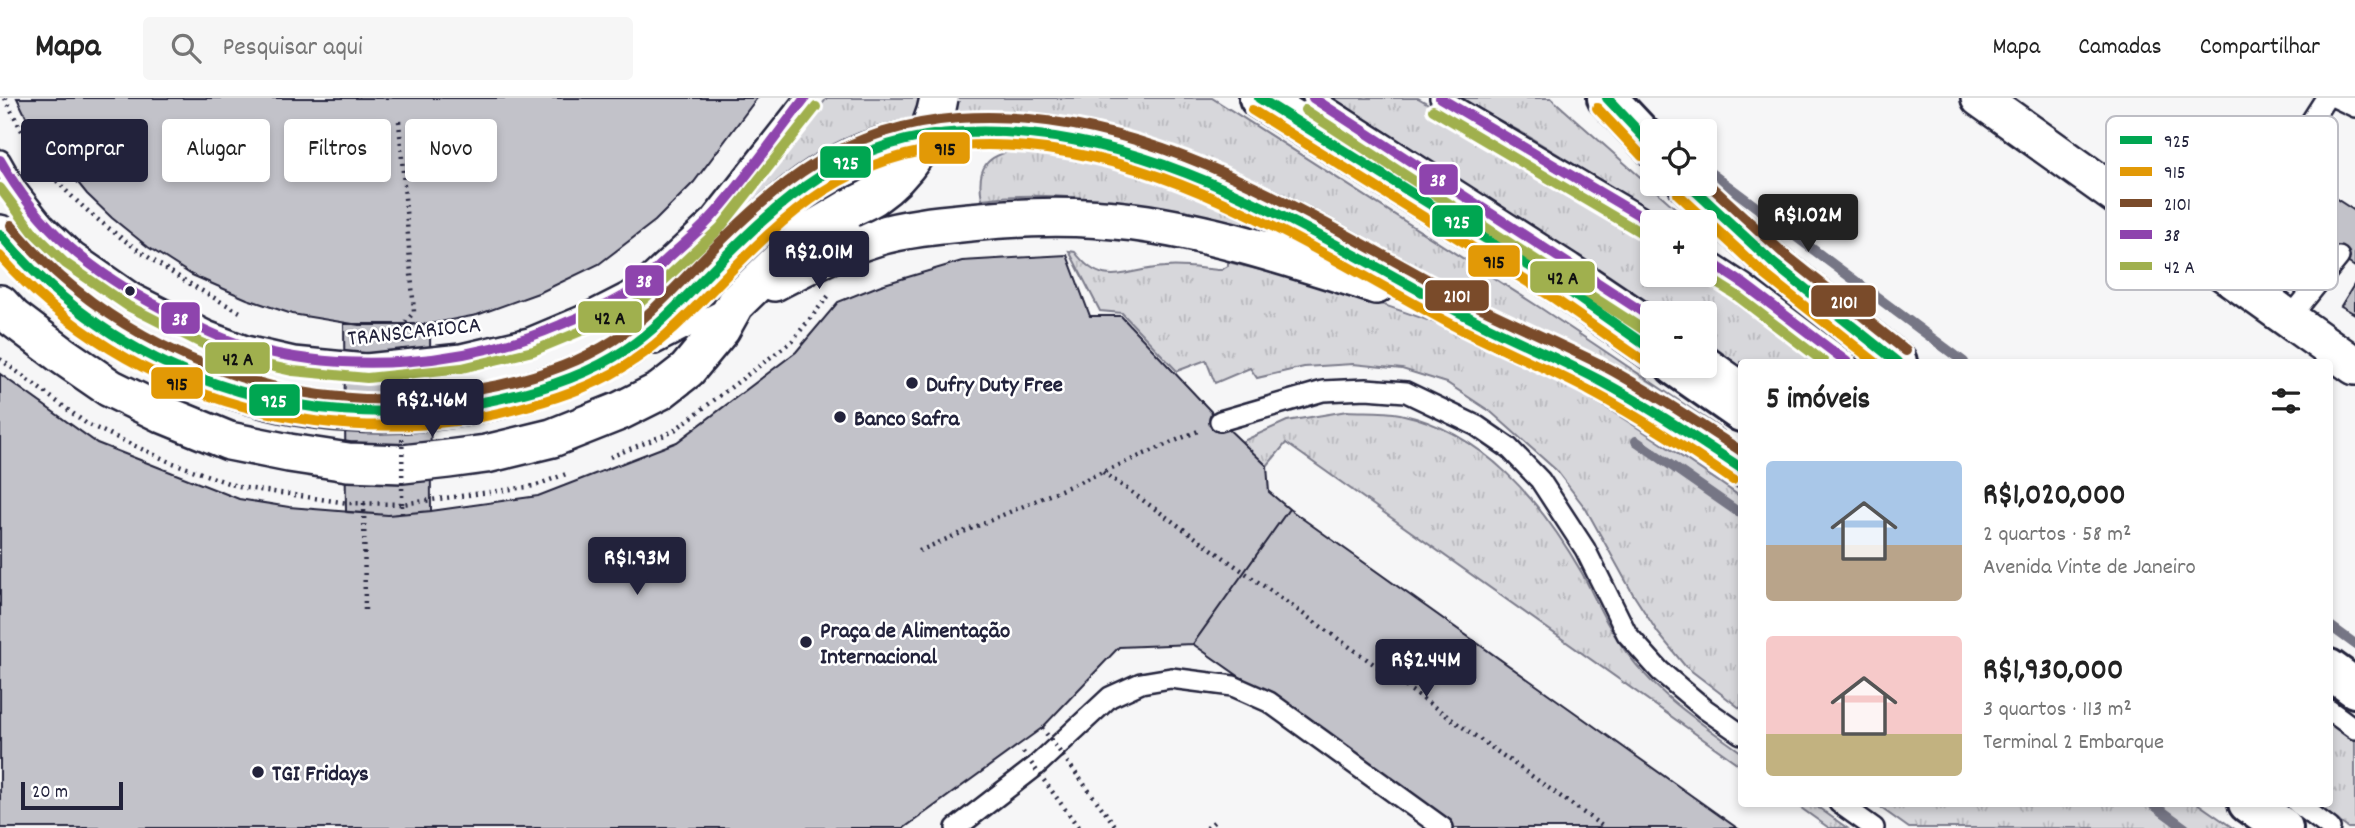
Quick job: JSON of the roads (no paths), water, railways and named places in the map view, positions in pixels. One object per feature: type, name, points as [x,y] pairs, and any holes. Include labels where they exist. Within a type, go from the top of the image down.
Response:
[{"type":"street","points":[[0,304],[62,355],[110,388],[163,414],[229,441],[348,462],[403,464],[485,454],[538,441],[620,411],[660,391],[687,370],[708,346],[738,301],[808,233],[874,195],[891,181],[930,128],[939,98]]},
{"type":"street","points":[[1259,98],[1560,285],[1640,342]]},
{"type":"street","points":[[1590,98],[1640,142]]},
{"type":"street","points":[[1607,98],[1640,133]]},
{"type":"street","points":[[1980,98],[2106,188]]},
{"type":"street","points":[[0,234],[47,286],[90,319],[181,372],[233,392],[305,410],[410,413],[473,405],[523,393],[578,374],[621,353],[660,323],[786,198],[818,175],[852,156],[871,148],[913,138],[994,131],[1044,135],[1092,143],[1167,163],[1226,188],[1463,314],[1615,388],[1738,466]]},
{"type":"street","points":[[1701,196],[1773,264],[1893,359]]},
{"type":"street","points":[[738,301],[820,258],[878,237],[933,226],[1034,217],[1134,222],[1201,234],[1299,261],[1463,314]]},
{"type":"street","points":[[2249,290],[2355,366]]},
{"type":"street","points":[[1692,378],[1738,410]]},
{"type":"street","points":[[2333,672],[2355,688]]},
{"type":"street","points":[[2254,807],[2283,828]]},
{"type":"lane","name":"TRANSCARIOCA","points":[[0,160],[17,190],[43,223],[75,253],[134,294],[207,331],[246,346],[294,357],[366,364],[461,354],[529,338],[586,314],[635,289],[710,219],[805,98]]},
{"type":"lane","points":[[1313,98],[1640,310]]},
{"type":"lane","points":[[1440,98],[1640,216]]},
{"type":"lane","points":[[2314,116],[2326,98]]},
{"type":"lane","points":[[2336,98],[2355,107]]},
{"type":"lane","points":[[0,244],[45,291],[86,325],[177,378],[232,399],[304,414],[360,421],[403,422],[473,414],[525,402],[569,387],[628,360],[664,338],[738,301]]},
{"type":"lane","points":[[1717,266],[1843,359]]},
{"type":"lane","points":[[635,289],[712,270]]},
{"type":"lane","points":[[2289,319],[2312,290]]},
{"type":"lane","points":[[1717,363],[1738,378]]},
{"type":"lane","points":[[1220,421],[1323,391],[1366,389],[1405,392],[1477,426],[1509,449],[1540,480],[1585,549],[1627,634],[1660,671],[1705,709],[1738,732]]},
{"type":"lane","points":[[956,828],[1036,766],[1110,697],[1140,683],[1171,678],[1234,686],[1269,702],[1443,828]]},
{"type":"lane","points":[[2333,713],[2355,729]]},
{"type":"lane","points":[[1845,807],[1874,828]]},
{"type":"lane","points":[[2302,807],[2330,828]]},
{"type":"waterway","points":[[1717,178],[1960,359]]},
{"type":"waterway","points":[[1636,441],[1738,512]]},
{"type":"waterway","points":[[2333,628],[2355,644]]},
{"type":"waterway","points":[[2156,807],[2185,828]]},
{"type":"place","name":"Dufry Duty Free","points":[[912,383]]},
{"type":"place","name":"Banco Safra","points":[[840,417]]},
{"type":"place","name":"Praça de Alimentação Internacional","points":[[806,642]]},
{"type":"place","name":"TGI Fridays","points":[[258,772]]}]
